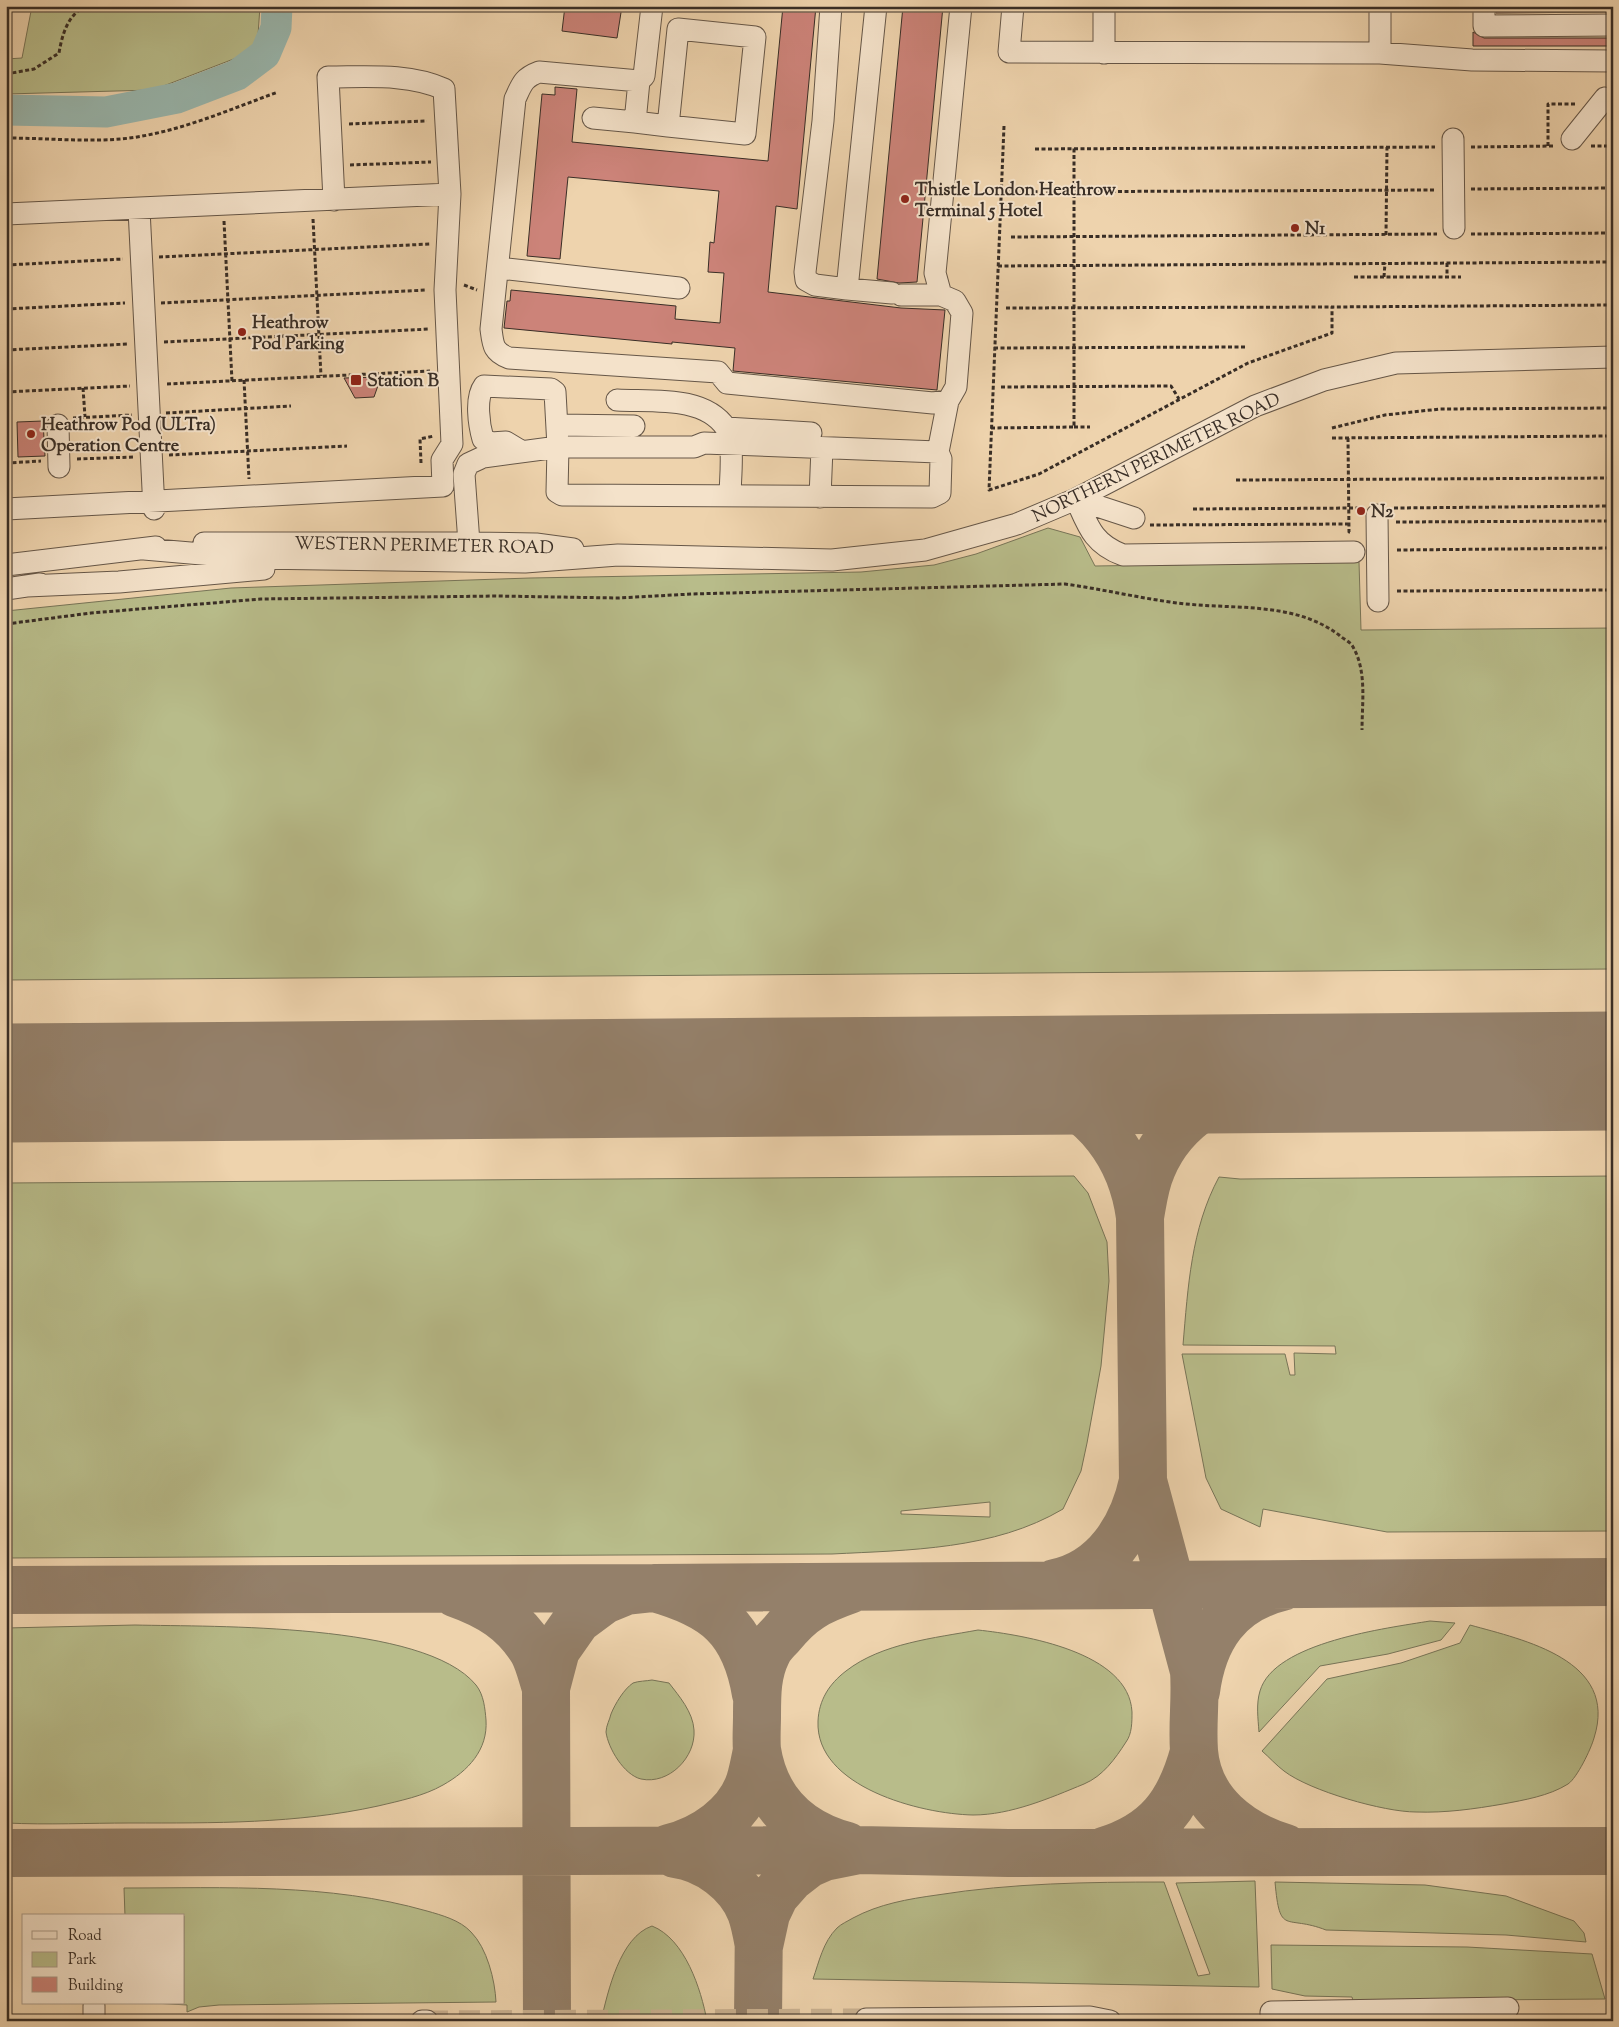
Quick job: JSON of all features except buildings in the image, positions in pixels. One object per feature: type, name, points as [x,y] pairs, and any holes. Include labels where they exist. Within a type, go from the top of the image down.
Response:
[{"type":"street","points":[[635,122],[639,81],[644,76],[652,6]]},
{"type":"street","points":[[521,451],[506,442],[491,443],[483,439],[480,427],[480,396],[484,386],[551,389],[557,396],[557,492],[562,495],[932,498],[940,493],[940,446],[948,402],[956,387],[962,313],[956,301],[941,294],[896,294],[847,289],[815,284],[806,280],[805,272],[823,121],[831,6]]},
{"type":"street","points":[[847,289],[876,6]]},
{"type":"street","points":[[941,294],[935,273],[961,6]]},
{"type":"street","points":[[1013,6],[1009,52],[1380,53],[1491,61],[1613,61]]},
{"type":"street","points":[[1104,6],[1104,53]]},
{"type":"street","points":[[1380,6],[1380,53]]},
{"type":"street","points":[[1484,6],[1484,26],[1613,26]]},
{"type":"street","points":[[593,118],[635,122],[668,126],[745,134],[755,37],[678,29],[668,126]]},
{"type":"street","points":[[639,81],[539,72],[527,76],[515,99],[499,268],[491,329],[494,349],[498,354],[507,357],[718,372],[727,383],[933,403],[948,402]]},
{"type":"street","points":[[6,509],[154,505],[250,496],[443,486],[442,460],[452,444],[444,367],[445,290],[450,194],[444,89],[426,81],[387,76],[328,77],[334,200]]},
{"type":"street","points":[[1572,144],[1605,98]]},
{"type":"street","points":[[1453,143],[1454,232]]},
{"type":"street","points":[[6,214],[450,194]]},
{"type":"street","points":[[139,208],[154,505]]},
{"type":"street","points":[[499,268],[679,288]]},
{"type":"street","name":"NORTHERN PERIMETER ROAD","points":[[879,556],[925,550],[1017,524],[1076,499],[1256,406],[1324,380],[1396,364],[1613,357]]},
{"type":"street","points":[[617,400],[680,403],[710,413],[728,436],[730,496]]},
{"type":"street","points":[[58,425],[59,466]]},
{"type":"street","points":[[558,425],[634,426]]},
{"type":"street","points":[[469,543],[464,469],[468,464],[483,456],[558,447],[694,447],[728,436],[940,446]]},
{"type":"street","points":[[728,436],[822,448],[940,446]]},
{"type":"street","points":[[820,497],[822,448]]},
{"type":"street","points":[[1076,499],[1138,522]]},
{"type":"street","points":[[1076,499],[1091,534],[1108,550],[1123,556],[1354,552]]},
{"type":"street","points":[[1380,517],[1383,596]]},
{"type":"street","name":"WESTERN PERIMETER ROAD","points":[[6,589],[158,563],[230,542]]},
{"type":"street","name":"WESTERN PERIMETER ROAD","points":[[6,565],[188,544],[230,542],[536,544],[618,555]]},
{"type":"street","name":"WESTERN PERIMETER ROAD","points":[[144,549],[187,554],[354,561],[525,562],[618,555],[832,560],[879,556]]},
{"type":"street","name":"WESTERN PERIMETER ROAD","points":[[27,586],[119,582],[354,561]]},
{"type":"street","points":[[1271,2021],[1271,2012],[1508,2008]]},
{"type":"street","points":[[866,2019],[1090,2017],[1110,2021]]},
{"type":"street","points":[[422,2021],[427,2021]]},
{"type":"path","points":[[6,74],[34,69],[59,53],[63,32],[78,9],[87,6]]},
{"type":"path","points":[[6,138],[120,139],[148,135],[203,119],[278,92]]},
{"type":"path","points":[[330,127],[428,121]]},
{"type":"path","points":[[1004,126],[989,490],[1039,474],[1179,398],[1248,364],[1332,333],[1332,307]]},
{"type":"path","points":[[1035,149],[1387,147],[1453,143],[1613,146]]},
{"type":"path","points":[[1386,235],[1387,147]]},
{"type":"path","points":[[1074,148],[1074,427]]},
{"type":"path","points":[[332,169],[341,166],[440,161]]},
{"type":"path","points":[[1001,192],[1613,188]]},
{"type":"path","points":[[312,201],[321,376]]},
{"type":"path","points":[[224,205],[232,380]]},
{"type":"path","points":[[1011,237],[1386,235],[1454,232],[1613,234]]},
{"type":"path","points":[[153,258],[434,244]]},
{"type":"path","points":[[6,265],[131,259]]},
{"type":"path","points":[[998,266],[1613,262]]},
{"type":"path","points":[[1384,263],[1384,277]]},
{"type":"path","points":[[1446,263],[1446,277]]},
{"type":"path","points":[[1354,277],[1461,277]]},
{"type":"path","points":[[156,303],[428,290]]},
{"type":"path","points":[[6,309],[134,303]]},
{"type":"path","points":[[1006,308],[1613,305]]},
{"type":"path","points":[[157,342],[438,329]]},
{"type":"path","points":[[6,350],[136,344]]},
{"type":"path","points":[[994,348],[1246,347]]},
{"type":"path","points":[[166,384],[444,367]]},
{"type":"path","points":[[244,380],[250,496]]},
{"type":"path","points":[[6,392],[138,385]]},
{"type":"path","points":[[1001,387],[1171,386],[1179,398]]},
{"type":"path","points":[[83,388],[85,417]]},
{"type":"path","points":[[161,413],[291,406]]},
{"type":"path","points":[[1194,509],[1348,508],[1380,517],[1611,521],[1611,408],[1440,409],[1384,415],[1332,428]]},
{"type":"path","points":[[991,428],[1090,427]]},
{"type":"path","points":[[1332,438],[1611,436]]},
{"type":"path","points":[[1348,438],[1349,532],[1380,517],[1611,506]]},
{"type":"path","points":[[163,455],[347,446]]},
{"type":"path","points":[[1236,480],[1611,478]]},
{"type":"path","points":[[1138,522],[1349,524]]},
{"type":"path","points":[[1388,550],[1613,548]]},
{"type":"path","points":[[6,624],[90,613],[261,599],[496,596],[618,598],[692,594],[1065,584],[1112,590],[1169,602],[1212,607],[1276,609],[1322,623],[1353,646],[1362,674],[1362,730]]},
{"type":"path","points":[[1383,596],[1613,590]]},
{"type":"green space","points":[[32,6],[260,6],[257,50],[153,90],[6,94],[6,59],[22,58]]},
{"type":"green space","points":[[1048,528],[1080,537],[1095,566],[1359,562],[1361,630],[1613,628],[1613,969],[6,980],[6,611],[231,588],[530,578],[861,572],[934,565],[976,554]]},
{"type":"green space","points":[[1074,1176],[1088,1193],[1107,1242],[1109,1281],[1101,1366],[1081,1471],[1063,1509],[1036,1523],[1009,1533],[980,1540],[921,1549],[832,1554],[6,1558],[6,1183]],"holes":[[[990,1502],[990,1517],[901,1514],[901,1511]]]},
{"type":"green space","points":[[1613,1176],[1613,1531],[1387,1532],[1263,1509],[1260,1527],[1221,1509],[1206,1478],[1182,1354],[1285,1354],[1290,1375],[1295,1375],[1294,1353],[1336,1354],[1335,1346],[1183,1345],[1192,1259],[1202,1217],[1219,1177],[1240,1179]]},
{"type":"green space","points":[[1430,1621],[1455,1623],[1441,1640],[1388,1654],[1320,1666],[1259,1732],[1258,1706],[1260,1691],[1270,1674],[1287,1660],[1309,1649],[1335,1640],[1361,1633]]},
{"type":"green space","points":[[135,1625],[214,1626],[316,1632],[366,1639],[412,1649],[450,1664],[476,1685],[479,1689],[485,1711],[486,1731],[484,1741],[475,1758],[461,1773],[436,1789],[403,1800],[347,1812],[285,1819],[223,1822],[6,1823],[6,1628]]},
{"type":"green space","points":[[1470,1625],[1516,1638],[1562,1658],[1580,1672],[1593,1690],[1598,1711],[1594,1738],[1587,1756],[1572,1781],[1568,1784],[1553,1792],[1536,1797],[1492,1806],[1438,1812],[1402,1811],[1348,1799],[1311,1786],[1284,1771],[1262,1751],[1327,1679],[1401,1663],[1460,1643]]},
{"type":"green space","points":[[978,1630],[1021,1636],[1071,1650],[1094,1661],[1113,1675],[1126,1691],[1132,1712],[1132,1724],[1128,1739],[1103,1772],[1091,1781],[1030,1805],[1002,1812],[973,1815],[926,1809],[900,1802],[875,1792],[852,1779],[834,1763],[822,1744],[818,1721],[823,1699],[830,1687],[840,1676],[860,1662],[892,1648],[927,1639]]},
{"type":"green space","points":[[652,1680],[669,1683],[688,1711],[694,1730],[691,1750],[679,1767],[661,1778],[651,1780],[641,1779],[623,1767],[613,1753],[606,1732],[613,1710],[626,1689],[633,1683]]},
{"type":"green space","points":[[1255,1881],[1259,1987],[813,1979],[825,1946],[837,1928],[863,1913],[883,1906],[905,1900],[965,1891],[1050,1884],[1107,1882],[1164,1882],[1198,1976],[1210,1974],[1176,1883]]},
{"type":"green space","points":[[1275,1882],[1425,1885],[1506,1896],[1574,1921],[1584,1933],[1586,1942],[1506,1935],[1326,1930],[1287,1921],[1279,1910]]},
{"type":"green space","points":[[124,1888],[238,1888],[315,1891],[390,1902],[450,1918],[467,1928],[477,1939],[486,1955],[494,1984],[496,2002],[219,2005],[199,2007],[187,2012],[187,2005],[170,2004],[185,2004],[185,1914],[125,1914]]},
{"type":"green space","points":[[652,1926],[674,1942],[690,1966],[701,1994],[707,2021],[601,2021],[607,1995],[617,1966],[632,1941],[641,1932]]},
{"type":"green space","points":[[1271,1945],[1467,1947],[1592,1954],[1605,1999],[1353,2001],[1352,1997],[1305,1996],[1272,1989]]},
{"type":"waterway","points":[[6,110],[106,112],[177,98],[237,75],[265,54],[276,28],[277,6]]},
{"type":"taxiway","points":[[1140,1217],[1144,1192],[1150,1174],[1162,1149],[1174,1132],[1203,1107],[1220,1097],[1276,1073]]},
{"type":"taxiway","points":[[971,1075],[1035,1087],[1056,1095],[1076,1106],[1107,1136],[1119,1154],[1129,1173],[1140,1217],[1143,1481],[1132,1515],[1114,1546],[1102,1559],[1088,1569],[1073,1578],[1055,1583]]},
{"type":"taxiway","points":[[1143,1481],[1194,1671],[1193,1731],[1197,1770],[1213,1801],[1224,1814],[1252,1834],[1285,1848]]},
{"type":"taxiway","points":[[547,2021],[546,1688],[556,1650],[577,1620],[604,1600],[626,1591],[654,1588],[1613,1582]]},
{"type":"taxiway","points":[[1196,1691],[1199,1672],[1205,1654],[1221,1624],[1247,1601],[1282,1587]]},
{"type":"taxiway","points":[[6,1590],[654,1588],[694,1602],[724,1623],[735,1636],[744,1652],[751,1671],[756,1694]]},
{"type":"taxiway","points":[[847,1846],[813,1833],[799,1824],[776,1800],[761,1769],[757,1750],[757,1700],[761,1668],[773,1643],[796,1619],[811,1607],[849,1590]]},
{"type":"taxiway","points":[[455,1593],[490,1608],[518,1631],[535,1655],[546,1688]]},
{"type":"taxiway","points":[[669,1848],[707,1833],[729,1815],[745,1794],[757,1750]]},
{"type":"taxiway","points":[[1104,1851],[1138,1836],[1164,1815],[1181,1787],[1194,1752]]},
{"type":"taxiway","points":[[6,1853],[835,1850]]},
{"type":"taxiway","points":[[759,1946],[766,1914],[775,1895],[790,1878],[808,1864],[824,1857],[859,1850],[1008,1853],[1613,1851]]},
{"type":"taxiway","points":[[675,1854],[687,1856],[710,1866],[721,1873],[739,1891],[751,1912],[759,1946]]},
{"type":"taxiway","points":[[758,2021],[759,1914]]},
{"type":"runway","points":[[6,1083],[1613,1071]]},
{"type":"tunnel","points":[[427,2021],[866,2019]]},
{"type":"place","name":"Thistle London Heathrow Terminal 5 Hotel","points":[[905,199]]},
{"type":"place","name":"N1","points":[[1295,228]]},
{"type":"place","name":"Heathrow Pod Parking","points":[[242,332]]},
{"type":"place","name":"Station B","points":[[356,380]]},
{"type":"place","name":"Heathrow Pod (ULTra) Operation Centre","points":[[31,434]]},
{"type":"place","name":"N2","points":[[1361,511]]}]
